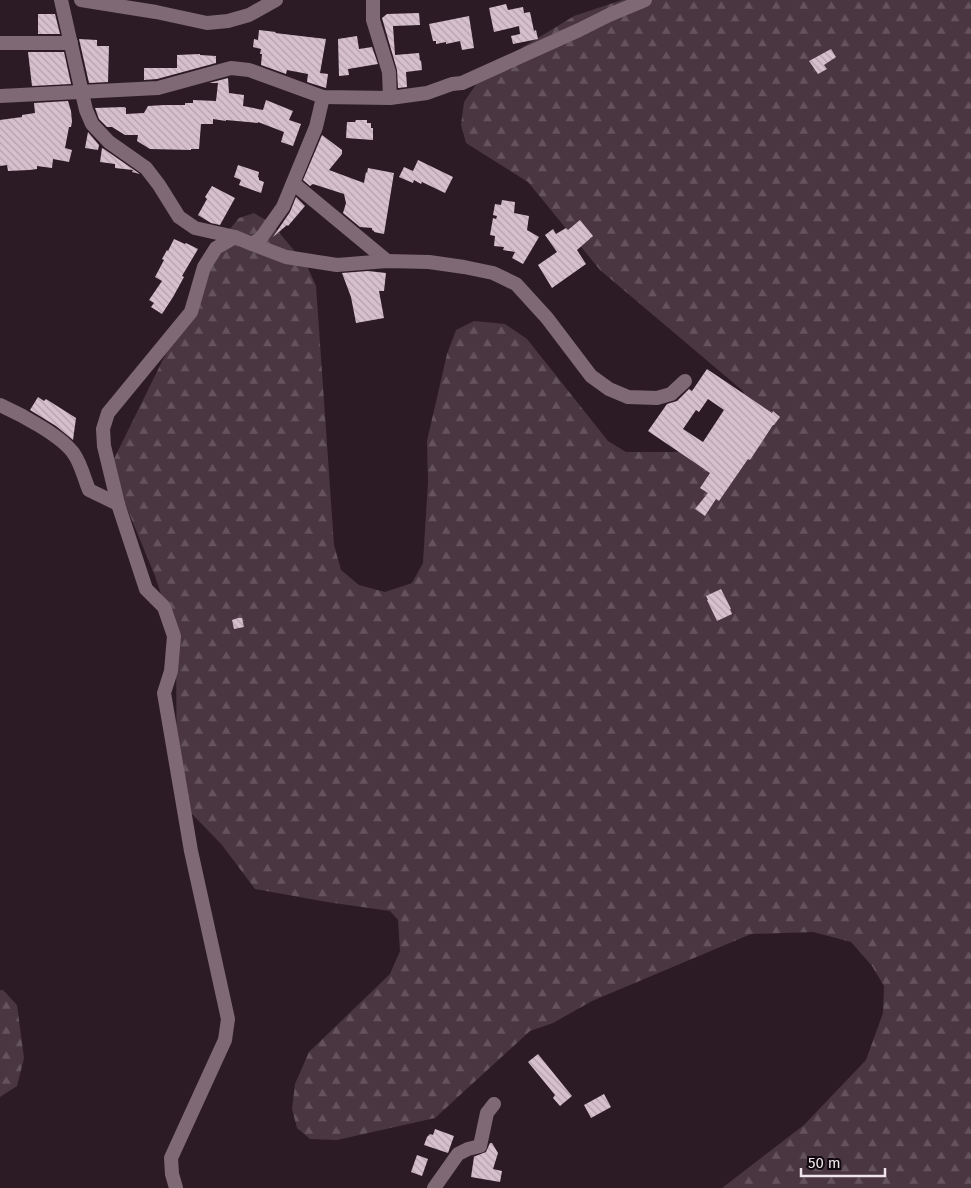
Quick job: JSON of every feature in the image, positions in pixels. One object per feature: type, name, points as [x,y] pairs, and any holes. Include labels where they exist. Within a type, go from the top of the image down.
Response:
[{"type":"street","points":[[61,0],[86,110],[92,124],[109,142],[146,168],[179,217],[195,228],[234,237],[286,257],[337,265],[387,261],[429,262],[492,273],[516,284],[547,318],[591,376],[609,390],[628,397],[657,398],[671,394],[686,381]]},
{"type":"street","points":[[81,0],[156,12],[206,23],[228,21],[249,15],[276,0]]},
{"type":"street","points":[[373,0],[373,20],[389,72],[390,98]]},
{"type":"street","points":[[0,96],[158,88],[231,68],[249,70],[323,97],[390,98],[427,92],[452,84],[462,83],[645,0]]},
{"type":"street","points":[[0,43],[71,43]]},
{"type":"street","points":[[252,244],[261,238],[283,207],[316,127],[323,97]]},
{"type":"street","points":[[293,183],[387,261]]},
{"type":"street","points":[[176,1188],[172,1174],[171,1158],[225,1040],[228,1019],[191,851],[164,694],[171,671],[174,636],[164,607],[146,589],[118,504],[104,446],[103,429],[108,412],[191,312],[204,266],[216,248],[234,237]]},
{"type":"street","points":[[0,404],[68,446],[75,455],[88,490],[118,504]]},
{"type":"street","points":[[434,1188],[458,1154],[480,1146],[487,1113],[494,1104]]},
{"type":"green space","points":[[622,0],[971,0],[971,1188],[722,1188],[804,1125],[866,1060],[883,1013],[884,986],[872,966],[851,942],[813,932],[751,934],[592,1001],[553,1023],[530,1031],[435,1118],[337,1140],[310,1139],[297,1128],[292,1109],[295,1084],[309,1052],[390,974],[400,951],[398,920],[390,911],[255,889],[222,845],[193,815],[177,807],[176,639],[155,576],[110,467],[224,236],[239,218],[254,213],[272,224],[307,266],[316,286],[334,545],[341,570],[359,585],[385,592],[412,583],[423,563],[428,482],[427,441],[447,354],[456,330],[474,321],[505,324],[527,339],[608,441],[626,452],[690,452],[748,412],[743,391],[600,270],[528,182],[466,143],[461,125],[464,102],[479,80],[523,47],[574,16]]},
{"type":"green space","points":[[0,990],[3,990],[17,1005],[24,1058],[17,1086],[0,1097]]},
{"type":"building","points":[[506,4],[508,10],[523,7],[524,13],[530,12],[534,31],[536,30],[538,39],[513,44],[511,36],[520,34],[519,26],[494,32],[489,8]]},
{"type":"building","points":[[419,13],[420,25],[393,26],[395,55],[419,53],[422,70],[406,72],[407,87],[398,88],[397,70],[382,18],[387,14]]},
{"type":"building","points":[[38,14],[55,14],[60,34],[38,34]]},
{"type":"building","points":[[469,16],[474,48],[462,50],[460,41],[436,44],[436,41],[433,41],[429,24]]},
{"type":"building","points":[[259,30],[326,39],[320,73],[328,74],[326,88],[307,82],[308,74],[287,70],[286,74],[261,65],[261,49],[253,47],[254,39],[258,40]]},
{"type":"building","points":[[357,36],[359,49],[372,47],[378,64],[348,69],[349,75],[339,76],[338,39]]},
{"type":"building","points":[[79,39],[97,40],[97,46],[109,46],[108,82],[89,83]]},
{"type":"building","points":[[831,49],[836,57],[824,65],[827,69],[818,74],[809,61]]},
{"type":"building","points":[[28,52],[64,52],[71,84],[32,86]]},
{"type":"building","points":[[200,54],[216,56],[216,63],[157,79],[144,80],[144,68],[177,68],[177,55]]},
{"type":"building","points":[[228,78],[229,93],[244,95],[243,106],[263,110],[266,100],[293,111],[289,120],[301,124],[293,146],[281,142],[284,132],[258,122],[213,119],[213,124],[201,124],[199,149],[150,149],[137,141],[138,135],[125,135],[112,127],[107,127],[99,119],[95,108],[124,107],[126,108],[126,114],[144,113],[148,106],[185,105],[185,103],[193,103],[193,100],[216,101],[218,83],[209,83]]},
{"type":"building","points":[[68,101],[72,122],[71,127],[69,127],[65,148],[72,150],[69,162],[53,159],[52,168],[37,166],[37,169],[29,170],[8,171],[7,165],[0,166],[0,120],[35,113],[34,103]]},
{"type":"building","points":[[356,120],[367,120],[367,123],[371,123],[373,140],[346,138],[347,122],[355,122]]},
{"type":"building","points":[[88,132],[99,145],[98,150],[85,148]]},
{"type":"building","points":[[322,135],[342,150],[342,154],[329,170],[364,183],[368,168],[394,173],[384,234],[374,232],[372,228],[360,227],[343,213],[346,203],[344,194],[313,184],[310,186],[303,180]]},
{"type":"building","points":[[102,148],[140,174],[132,172],[133,170],[115,168],[115,164],[100,162]]},
{"type":"building","points":[[418,160],[453,177],[445,193],[422,182],[421,184],[414,180],[413,183],[399,177],[404,167],[413,171]]},
{"type":"building","points":[[238,165],[259,172],[259,180],[264,182],[261,193],[239,185],[241,180],[234,177]]},
{"type":"building","points":[[212,186],[235,198],[220,225],[211,223],[198,215],[207,199],[205,197]]},
{"type":"building","points":[[296,197],[305,206],[288,226],[273,237],[290,212]]},
{"type":"building","points":[[502,200],[515,202],[514,213],[529,216],[527,230],[539,237],[523,264],[512,258],[515,252],[503,250],[504,247],[494,246],[495,236],[490,235],[493,218],[496,219],[497,216],[493,215],[495,204],[501,205]]},
{"type":"building","points":[[580,220],[593,236],[577,250],[586,264],[552,288],[538,265],[557,252],[545,235],[553,229],[556,234],[566,228],[568,230]]},
{"type":"building","points":[[174,239],[198,249],[162,314],[151,307],[154,303],[149,300],[162,281],[155,277],[164,260],[162,259]]},
{"type":"building","points":[[368,271],[386,273],[384,291],[379,291],[384,318],[356,323],[351,297],[342,273]]},
{"type":"building","points":[[707,369],[780,417],[719,501],[716,499],[705,516],[695,509],[708,493],[700,488],[710,473],[648,431],[667,404],[677,401],[689,389],[692,391]],"holes":[[[708,399],[724,410],[703,442],[683,429],[696,410],[699,412]]]},
{"type":"building","points":[[38,397],[44,401],[46,399],[76,418],[73,440],[56,426],[30,410]]},
{"type":"building","points":[[721,589],[732,614],[717,621],[706,596]]},
{"type":"building","points":[[242,618],[244,627],[234,629],[232,620]]},
{"type":"building","points":[[538,1054],[572,1096],[560,1106],[553,1098],[555,1095],[528,1062]]},
{"type":"building","points":[[604,1094],[611,1107],[591,1118],[584,1105]]},
{"type":"building","points":[[435,1129],[454,1136],[448,1153],[424,1145],[427,1137],[430,1134],[433,1135]]},
{"type":"building","points":[[490,1143],[492,1143],[498,1153],[493,1169],[502,1171],[500,1182],[471,1177],[473,1157],[486,1152]]},
{"type":"building","points":[[417,1155],[428,1159],[422,1176],[411,1172]]}]
